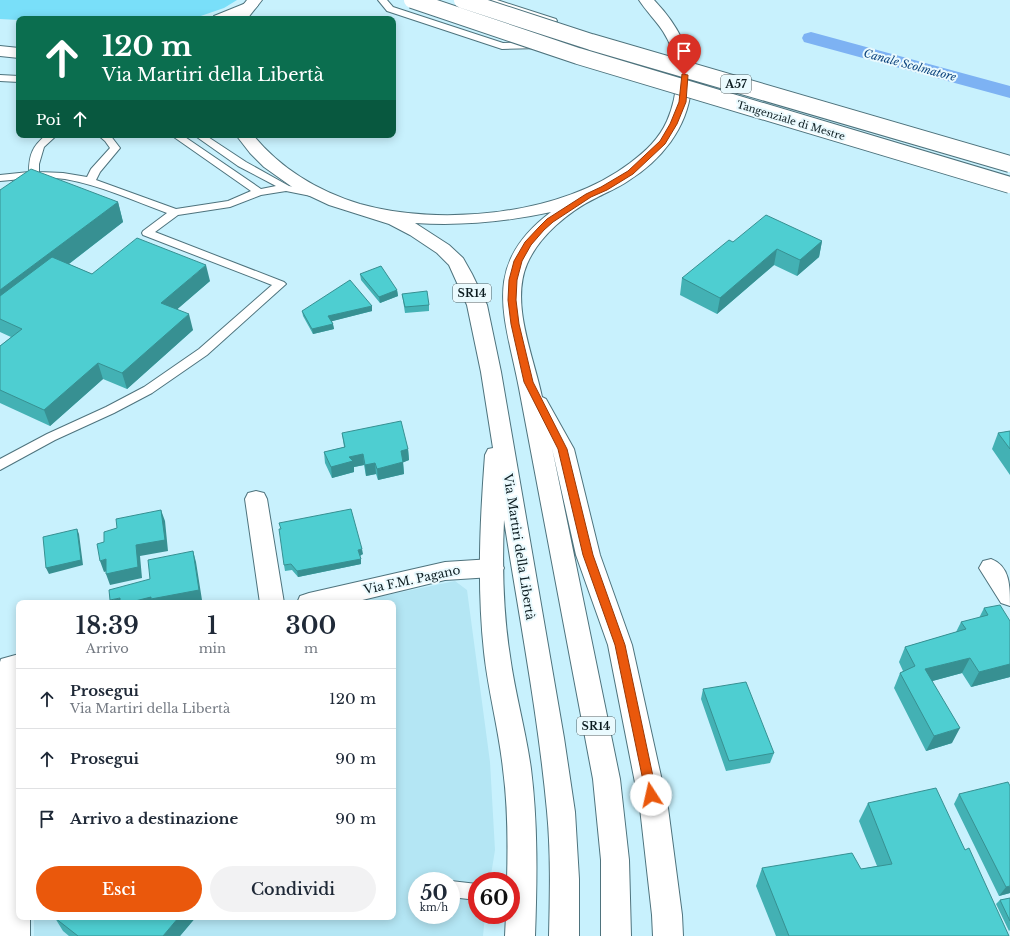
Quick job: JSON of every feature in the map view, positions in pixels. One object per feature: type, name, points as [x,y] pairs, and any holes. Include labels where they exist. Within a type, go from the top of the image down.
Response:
[{"type":"main road","name":"Tangenziale di Mestre","points":[[412,0],[543,44],[1010,185]]},
{"type":"main road","name":"Tangenziale di Mestre","points":[[462,0],[603,45],[1010,164]]},
{"type":"main road","name":"SR14","points":[[247,138],[262,156],[286,176],[320,195],[372,212],[395,216],[433,219],[475,218],[538,210],[588,195],[604,188],[630,172],[654,152],[662,143],[673,124],[682,102],[684,63],[678,44],[665,22],[646,0]]},
{"type":"main road","points":[[227,16],[253,2]]},
{"type":"main road","points":[[241,16],[253,2]]},
{"type":"main road","points":[[0,51],[16,53]]},
{"type":"main road","name":"SR14","points":[[588,195],[550,220],[541,228],[528,244],[518,261],[513,280],[512,300],[515,324],[528,382],[597,729],[611,814],[617,901],[616,936]]},
{"type":"main road","name":"Via Martiri della Libertà","points":[[372,212],[395,220],[431,240],[443,249],[456,262],[477,305],[499,423],[551,738],[561,812],[565,879],[564,936]]},
{"type":"main road","name":"SR14","points":[[528,382],[563,449],[588,555],[620,645],[654,808],[667,915],[668,936]]},
{"type":"main road","name":"SR14","points":[[499,423],[493,490],[492,568],[495,638],[516,769],[522,820],[519,872]]},
{"type":"main road","points":[[256,499],[272,600]]},
{"type":"main road","name":"Via F.M. Pagano","points":[[322,600],[445,571],[492,568]]},
{"type":"main road","points":[[991,568],[1010,596]]},
{"type":"main road","points":[[15,936],[6,744],[10,667],[16,666]]},
{"type":"main road","name":"SR14","points":[[519,924],[520,936]]},
{"type":"lane","points":[[382,0],[390,8],[502,46],[543,44]]},
{"type":"lane","points":[[489,0],[586,32],[603,45]]},
{"type":"lane","points":[[0,78],[16,79]]},
{"type":"lane","points":[[34,174],[34,164],[39,146],[48,138]]},
{"type":"lane","points":[[90,181],[95,171],[115,148],[108,138]]},
{"type":"lane","points":[[180,138],[259,192]]},
{"type":"lane","points":[[203,138],[242,164],[286,188],[320,195]]},
{"type":"lane","points":[[0,178],[34,174],[63,176],[90,181],[175,212],[230,204],[259,192],[286,188]]},
{"type":"lane","points":[[0,465],[51,437],[110,410],[148,390],[203,352],[280,284],[147,233],[175,212]]},
{"type":"shaded area","points":[[0,0],[237,0],[224,8],[201,16],[16,16],[16,20],[0,19]]},
{"type":"shaded area","points":[[455,581],[467,590],[490,762],[495,850],[491,872],[468,872],[468,924],[484,924],[483,936],[34,936],[34,920],[396,920],[396,600],[363,600]]},
{"type":"building","points":[[31,169],[118,202],[0,290],[0,190]]},
{"type":"building","points":[[766,215],[822,241],[800,260],[777,249],[720,298],[682,278],[729,240],[733,242]]},
{"type":"building","points":[[137,238],[206,265],[161,303],[189,314],[122,373],[98,363],[44,410],[0,390],[0,346],[22,329],[0,319],[0,296],[52,257],[92,274]]},
{"type":"building","points":[[381,266],[397,290],[379,297],[360,274]]},
{"type":"building","points":[[350,280],[372,306],[328,316],[333,324],[312,329],[302,311]]},
{"type":"building","points":[[427,291],[429,305],[405,307],[402,294]]},
{"type":"building","points":[[401,421],[408,449],[401,451],[403,462],[377,469],[375,463],[365,465],[363,454],[349,457],[353,461],[331,467],[324,452],[345,447],[342,433]]},
{"type":"building","points":[[1010,431],[1010,449],[998,433]]},
{"type":"building","points":[[351,509],[362,549],[358,550],[361,559],[297,571],[291,564],[284,565],[279,529],[281,529],[279,523]]},
{"type":"building","points":[[161,510],[165,540],[136,545],[138,567],[106,574],[106,559],[100,561],[97,544],[104,542],[104,532],[117,528],[116,519]]},
{"type":"building","points":[[77,529],[81,560],[46,568],[43,537]]},
{"type":"building","points":[[193,551],[199,590],[151,599],[151,597],[139,600],[120,600],[120,598],[110,600],[109,590],[150,579],[148,560]]},
{"type":"building","points":[[1000,605],[1010,621],[1010,664],[979,672],[970,658],[925,669],[960,728],[934,736],[900,673],[915,666],[905,647],[966,629],[961,622],[988,615],[984,608]]},
{"type":"building","points":[[746,682],[774,753],[729,761],[703,689]]},
{"type":"building","points":[[1008,782],[1010,786],[1010,886],[1006,887],[959,794]]},
{"type":"building","points":[[936,788],[965,850],[969,848],[1009,936],[789,936],[762,868],[852,853],[861,869],[892,864],[868,803]]},
{"type":"building","points":[[1010,898],[1010,921],[1000,900]]},
{"type":"building","points":[[58,920],[176,920],[163,936],[78,936]]},
{"type":"waterway","name":"Canale Scolmatore","points":[[811,38],[1010,92]]},
{"type":"route","points":[[651,795],[620,645],[588,555],[563,449],[528,382],[515,324],[512,300],[513,280],[518,261],[528,244],[541,228],[550,220],[588,195],[604,188],[630,172],[643,162],[662,143],[673,124],[682,102],[684,75]]}]
